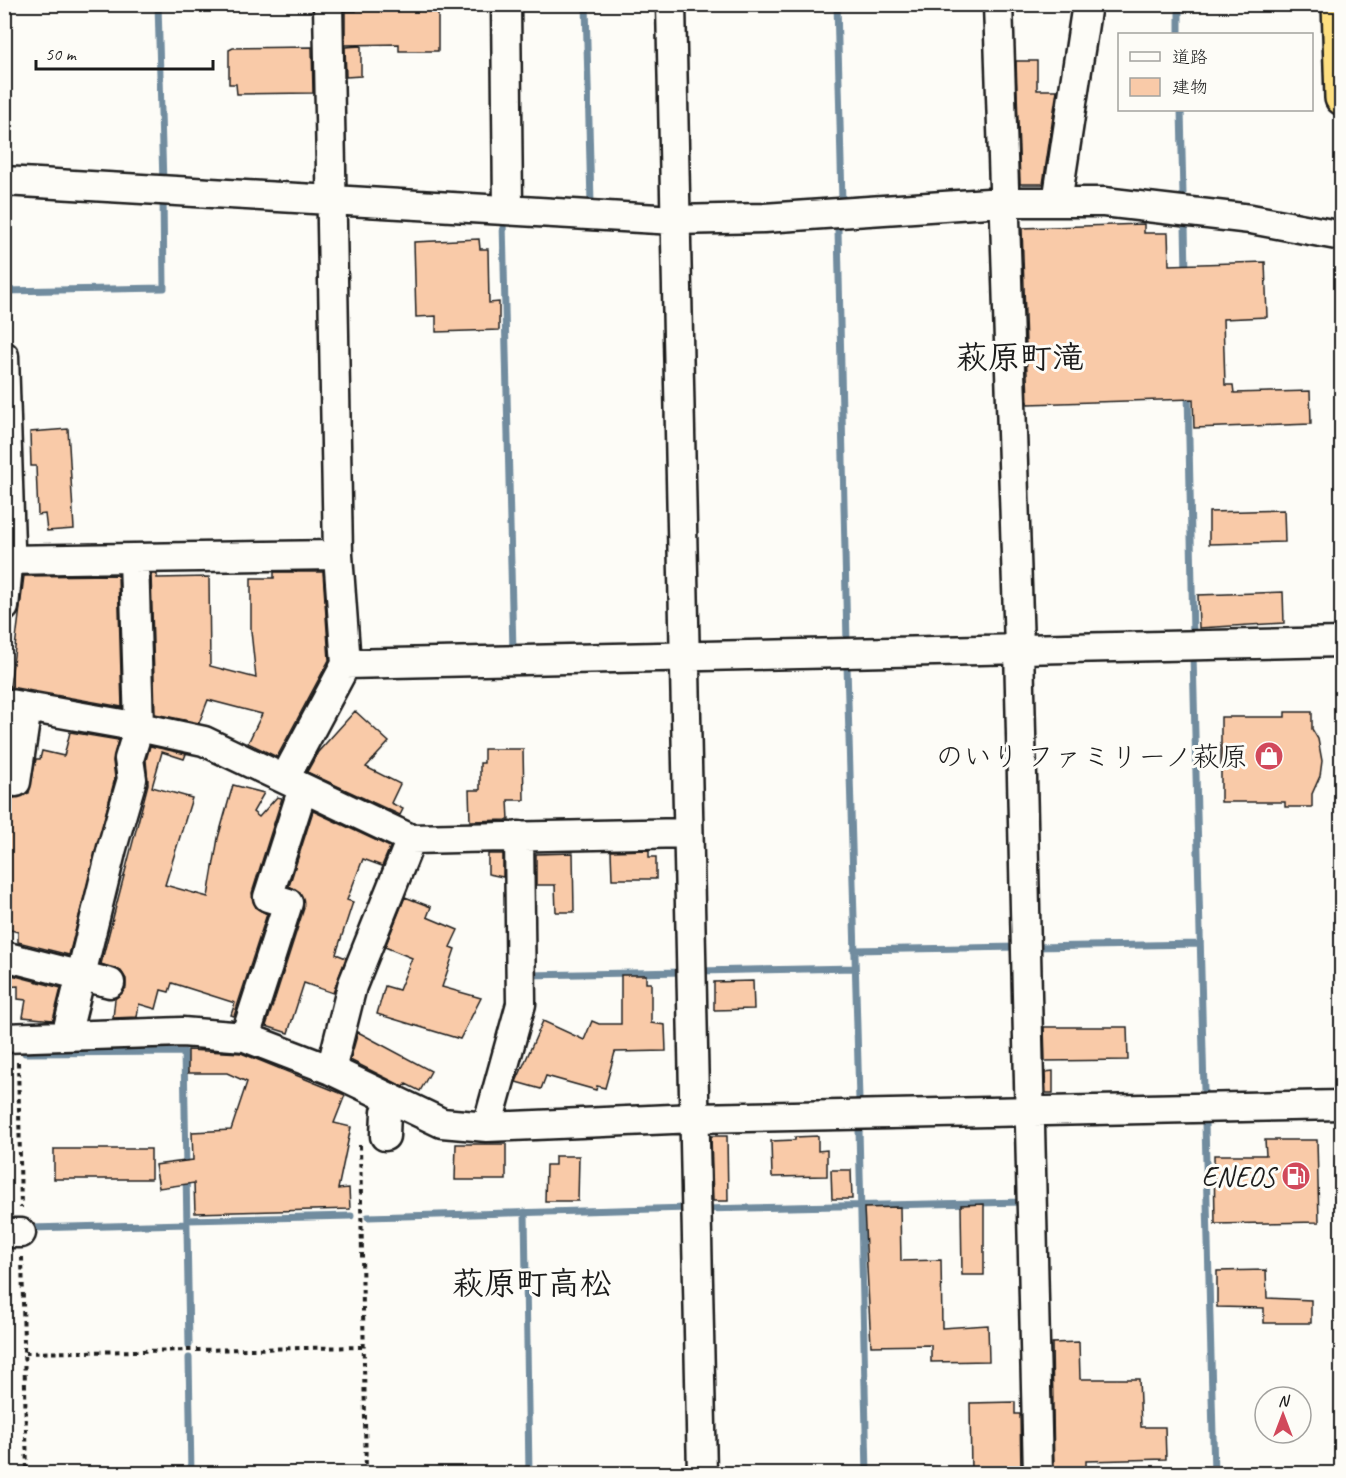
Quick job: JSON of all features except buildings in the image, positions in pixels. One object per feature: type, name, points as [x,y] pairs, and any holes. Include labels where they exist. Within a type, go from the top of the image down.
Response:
[{"type":"highway","points":[[1339,4],[1341,98]]},
{"type":"street","points":[[245,1037],[288,903],[267,897],[294,783],[346,664],[338,555],[328,4]]},
{"type":"street","points":[[506,4],[508,210]]},
{"type":"street","points":[[671,4],[702,1473]]},
{"type":"street","points":[[998,4],[1019,647],[1038,1473]]},
{"type":"street","points":[[1057,202],[1087,4]]},
{"type":"street","points":[[4,181],[675,220],[764,218],[1003,202],[1104,202],[1251,219],[1341,236]]},
{"type":"street","points":[[4,356],[10,546],[6,560],[4,607]]},
{"type":"street","points":[[6,560],[338,555]]},
{"type":"street","points":[[66,1036],[132,779],[129,759],[139,727],[134,558]]},
{"type":"street","points":[[346,664],[1019,647],[1341,642]]},
{"type":"street","points":[[16,782],[16,705],[204,741],[411,839],[688,833]]},
{"type":"street","points":[[487,1127],[521,1004],[519,836]]},
{"type":"street","points":[[331,1070],[352,986],[411,839]]},
{"type":"street","points":[[4,956],[110,983]]},
{"type":"street","points":[[4,1038],[182,1032],[245,1037],[331,1070],[442,1123],[487,1127],[695,1118],[1341,1105]]},
{"type":"street","points":[[372,1137],[392,1100]]},
{"type":"path","points":[[1302,4],[1302,11]]},
{"type":"path","points":[[366,1473],[362,1347],[372,1137]]},
{"type":"path","points":[[26,1353],[362,1347]]},
{"type":"waterway","points":[[158,4],[163,184]]},
{"type":"waterway","points":[[586,4],[591,204]]},
{"type":"waterway","points":[[837,4],[842,202]]},
{"type":"waterway","points":[[1179,4],[1179,33]]},
{"type":"waterway","points":[[1181,111],[1183,195]]},
{"type":"waterway","points":[[4,291],[164,288],[163,195]]},
{"type":"waterway","points":[[503,222],[513,652]]},
{"type":"waterway","points":[[1185,225],[1186,273]]},
{"type":"waterway","points":[[838,230],[847,643]]},
{"type":"waterway","points":[[1188,392],[1193,634]]},
{"type":"waterway","points":[[1193,655],[1204,1091]]},
{"type":"waterway","points":[[847,665],[859,1100]]},
{"type":"waterway","points":[[1034,947],[1200,944]]},
{"type":"waterway","points":[[854,950],[1018,947]]},
{"type":"waterway","points":[[699,971],[855,968]]},
{"type":"waterway","points":[[528,975],[684,972]]},
{"type":"waterway","points":[[25,1053],[184,1052],[189,1345]]},
{"type":"waterway","points":[[1205,1124],[1214,1474]]},
{"type":"waterway","points":[[859,1129],[867,1474]]},
{"type":"waterway","points":[[703,1209],[1024,1202]]},
{"type":"waterway","points":[[368,1217],[689,1208]]},
{"type":"waterway","points":[[525,1212],[529,1474]]},
{"type":"waterway","points":[[187,1220],[351,1216]]},
{"type":"waterway","points":[[30,1228],[187,1224]]},
{"type":"waterway","points":[[189,1358],[191,1474]]},
{"type":"place","name":"のいり ファミリーノ萩原","points":[[1269,756]]},
{"type":"place","name":"ENEOS","points":[[1296,1176]]},
{"type":"district","name":"萩原町滝","points":[[1020,357]]},
{"type":"district","name":"萩原町高松","points":[[532,1283]]}]
